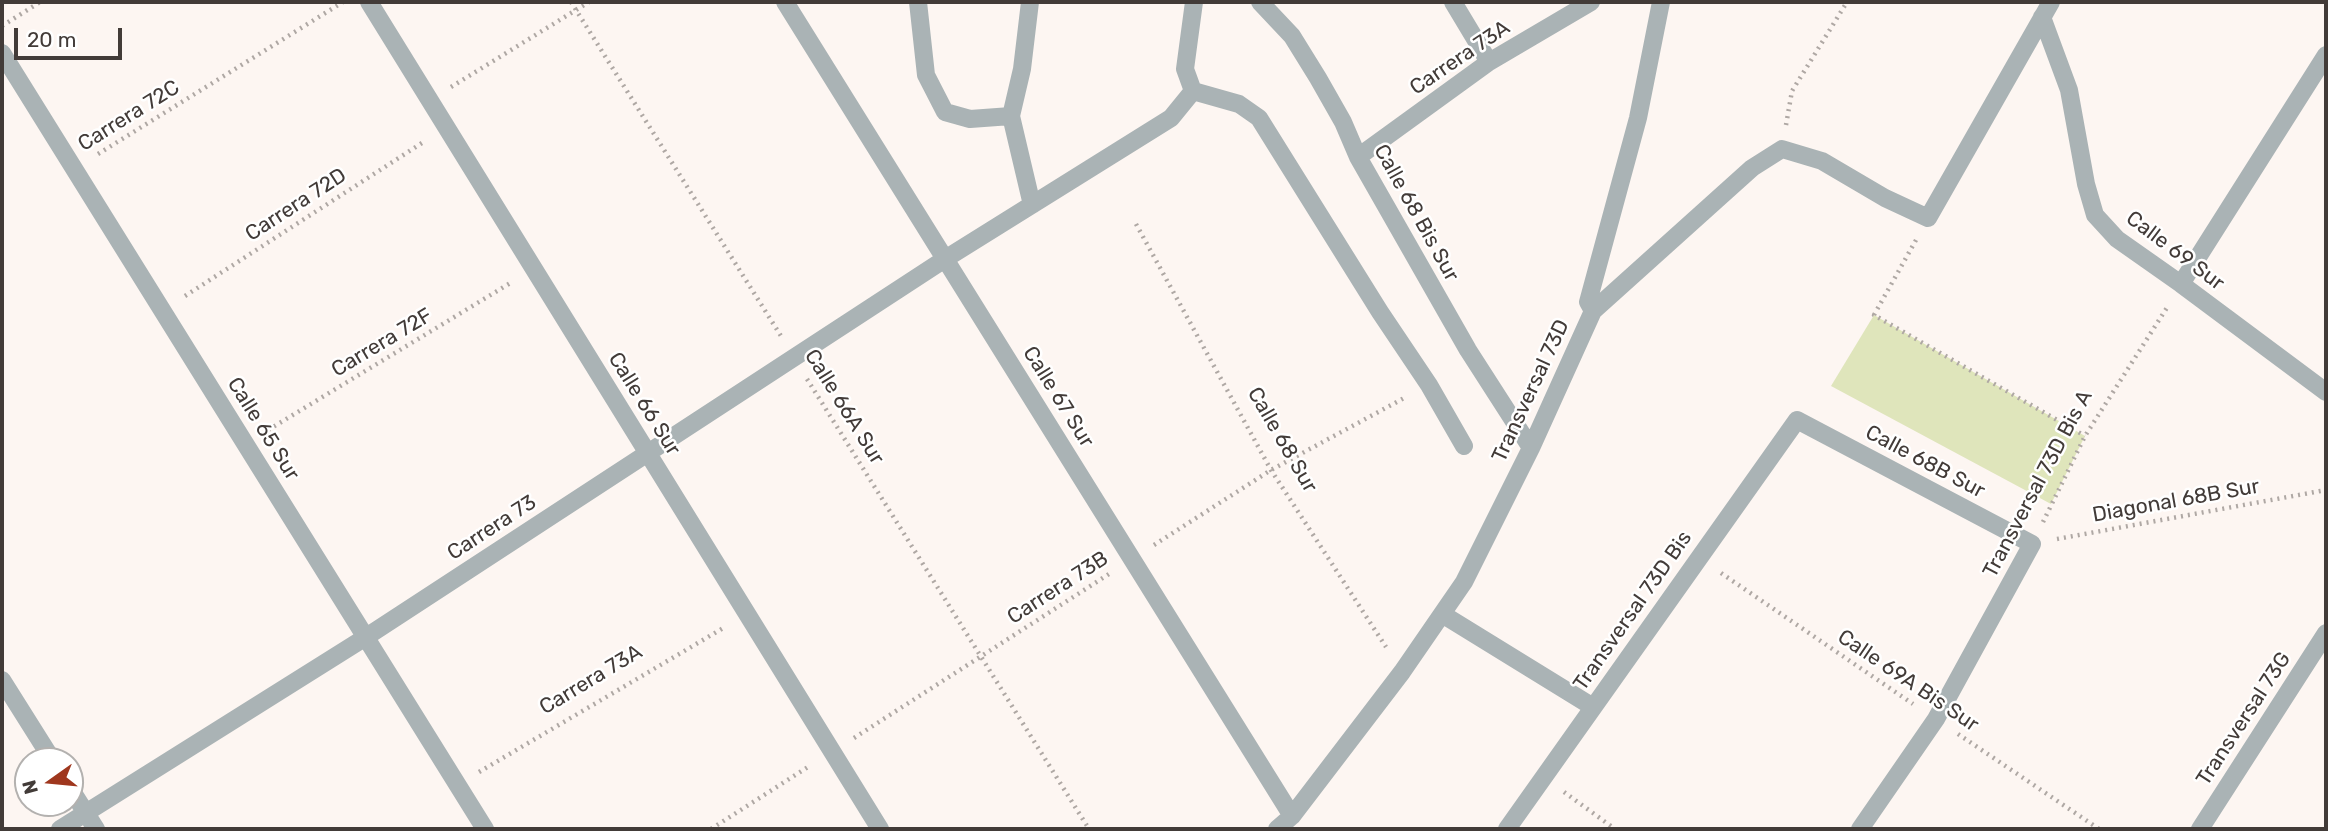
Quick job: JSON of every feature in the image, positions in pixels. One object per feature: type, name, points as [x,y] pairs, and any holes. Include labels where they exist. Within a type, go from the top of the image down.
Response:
[{"type":"street","name":"Calle 66 Sur","points":[[369,2],[880,829]]},
{"type":"street","name":"Calle 67 Sur","points":[[785,2],[1292,816]]},
{"type":"street","points":[[918,2],[926,75],[945,112],[970,119],[1011,116]]},
{"type":"street","points":[[1030,2],[1023,69],[1011,116],[1032,205]]},
{"type":"street","points":[[1194,2],[1185,69],[1193,92],[1239,104],[1259,118],[1380,312],[1429,385],[1464,446]]},
{"type":"street","name":"Calle 68 Bis Sur","points":[[1260,2],[1292,36],[1343,122],[1358,157],[1468,351],[1531,448]]},
{"type":"street","points":[[1453,2],[1489,62]]},
{"type":"street","name":"Carrera 73A","points":[[1358,157],[1489,62],[1591,2]]},
{"type":"street","points":[[1592,312],[1588,302],[1638,118],[1661,2]]},
{"type":"street","points":[[1782,149],[1822,161],[1885,198],[1928,218],[2047,10]]},
{"type":"street","name":"Calle 69 Sur","points":[[2047,10],[2069,90],[2095,215],[2117,239],[2326,392]]},
{"type":"street","name":"Calle 65 Sur","points":[[2,53],[485,829]]},
{"type":"street","points":[[2182,284],[2326,55]]},
{"type":"street","name":"Carrera 73","points":[[60,829],[366,637],[945,259],[1171,118],[1193,92]]},
{"type":"street","name":"Transversal 73D","points":[[1277,829],[1292,816],[1402,672],[1464,582],[1531,448],[1592,312],[1752,168],[1782,149]]},
{"type":"street","name":"Calle 68B Sur","points":[[1797,420],[2032,544]]},
{"type":"street","name":"Transversal 73D Bis","points":[[1507,829],[1797,420]]},
{"type":"street","name":"Transversal 73D Bis A","points":[[1860,829],[1936,719],[2032,544]]},
{"type":"street","points":[[1442,614],[1593,708]]},
{"type":"street","name":"Transversal 73G","points":[[2200,829],[2326,633]]},
{"type":"street","points":[[2,680],[44,747]]},
{"type":"street","points":[[84,810],[96,829]]},
{"type":"path","points":[[2,26],[40,2]]},
{"type":"path","name":"Carrera 72C","points":[[74,169],[344,2]]},
{"type":"path","name":"Calle 66A Sur","points":[[571,2],[1089,829]]},
{"type":"path","points":[[429,100],[589,2]]},
{"type":"path","points":[[1782,149],[1792,91],[1847,2]]},
{"type":"path","name":"Carrera 72D","points":[[162,310],[446,127]]},
{"type":"path","points":[[1928,218],[1874,315],[2084,436]]},
{"type":"path","name":"Calle 68 Sur","points":[[1136,224],[1271,470],[1402,672]]},
{"type":"path","name":"Carrera 72F","points":[[246,444],[534,269]]},
{"type":"path","name":"Transversal 73D Bis A","points":[[2032,544],[2084,436],[2182,284]]},
{"type":"path","name":"Carrera 73B","points":[[711,829],[1271,470],[1429,385]]},
{"type":"path","name":"Diagonal 68B Sur","points":[[2032,544],[2326,490]]},
{"type":"path","name":"Calle 69A Bis Sur","points":[[1699,558],[2099,829]]},
{"type":"path","name":"Carrera 73A","points":[[457,785],[747,614]]},
{"type":"path","points":[[1544,777],[1615,829]]},
{"type":"green space","points":[[1874,315],[2085,436],[2051,504],[1831,386]]}]
